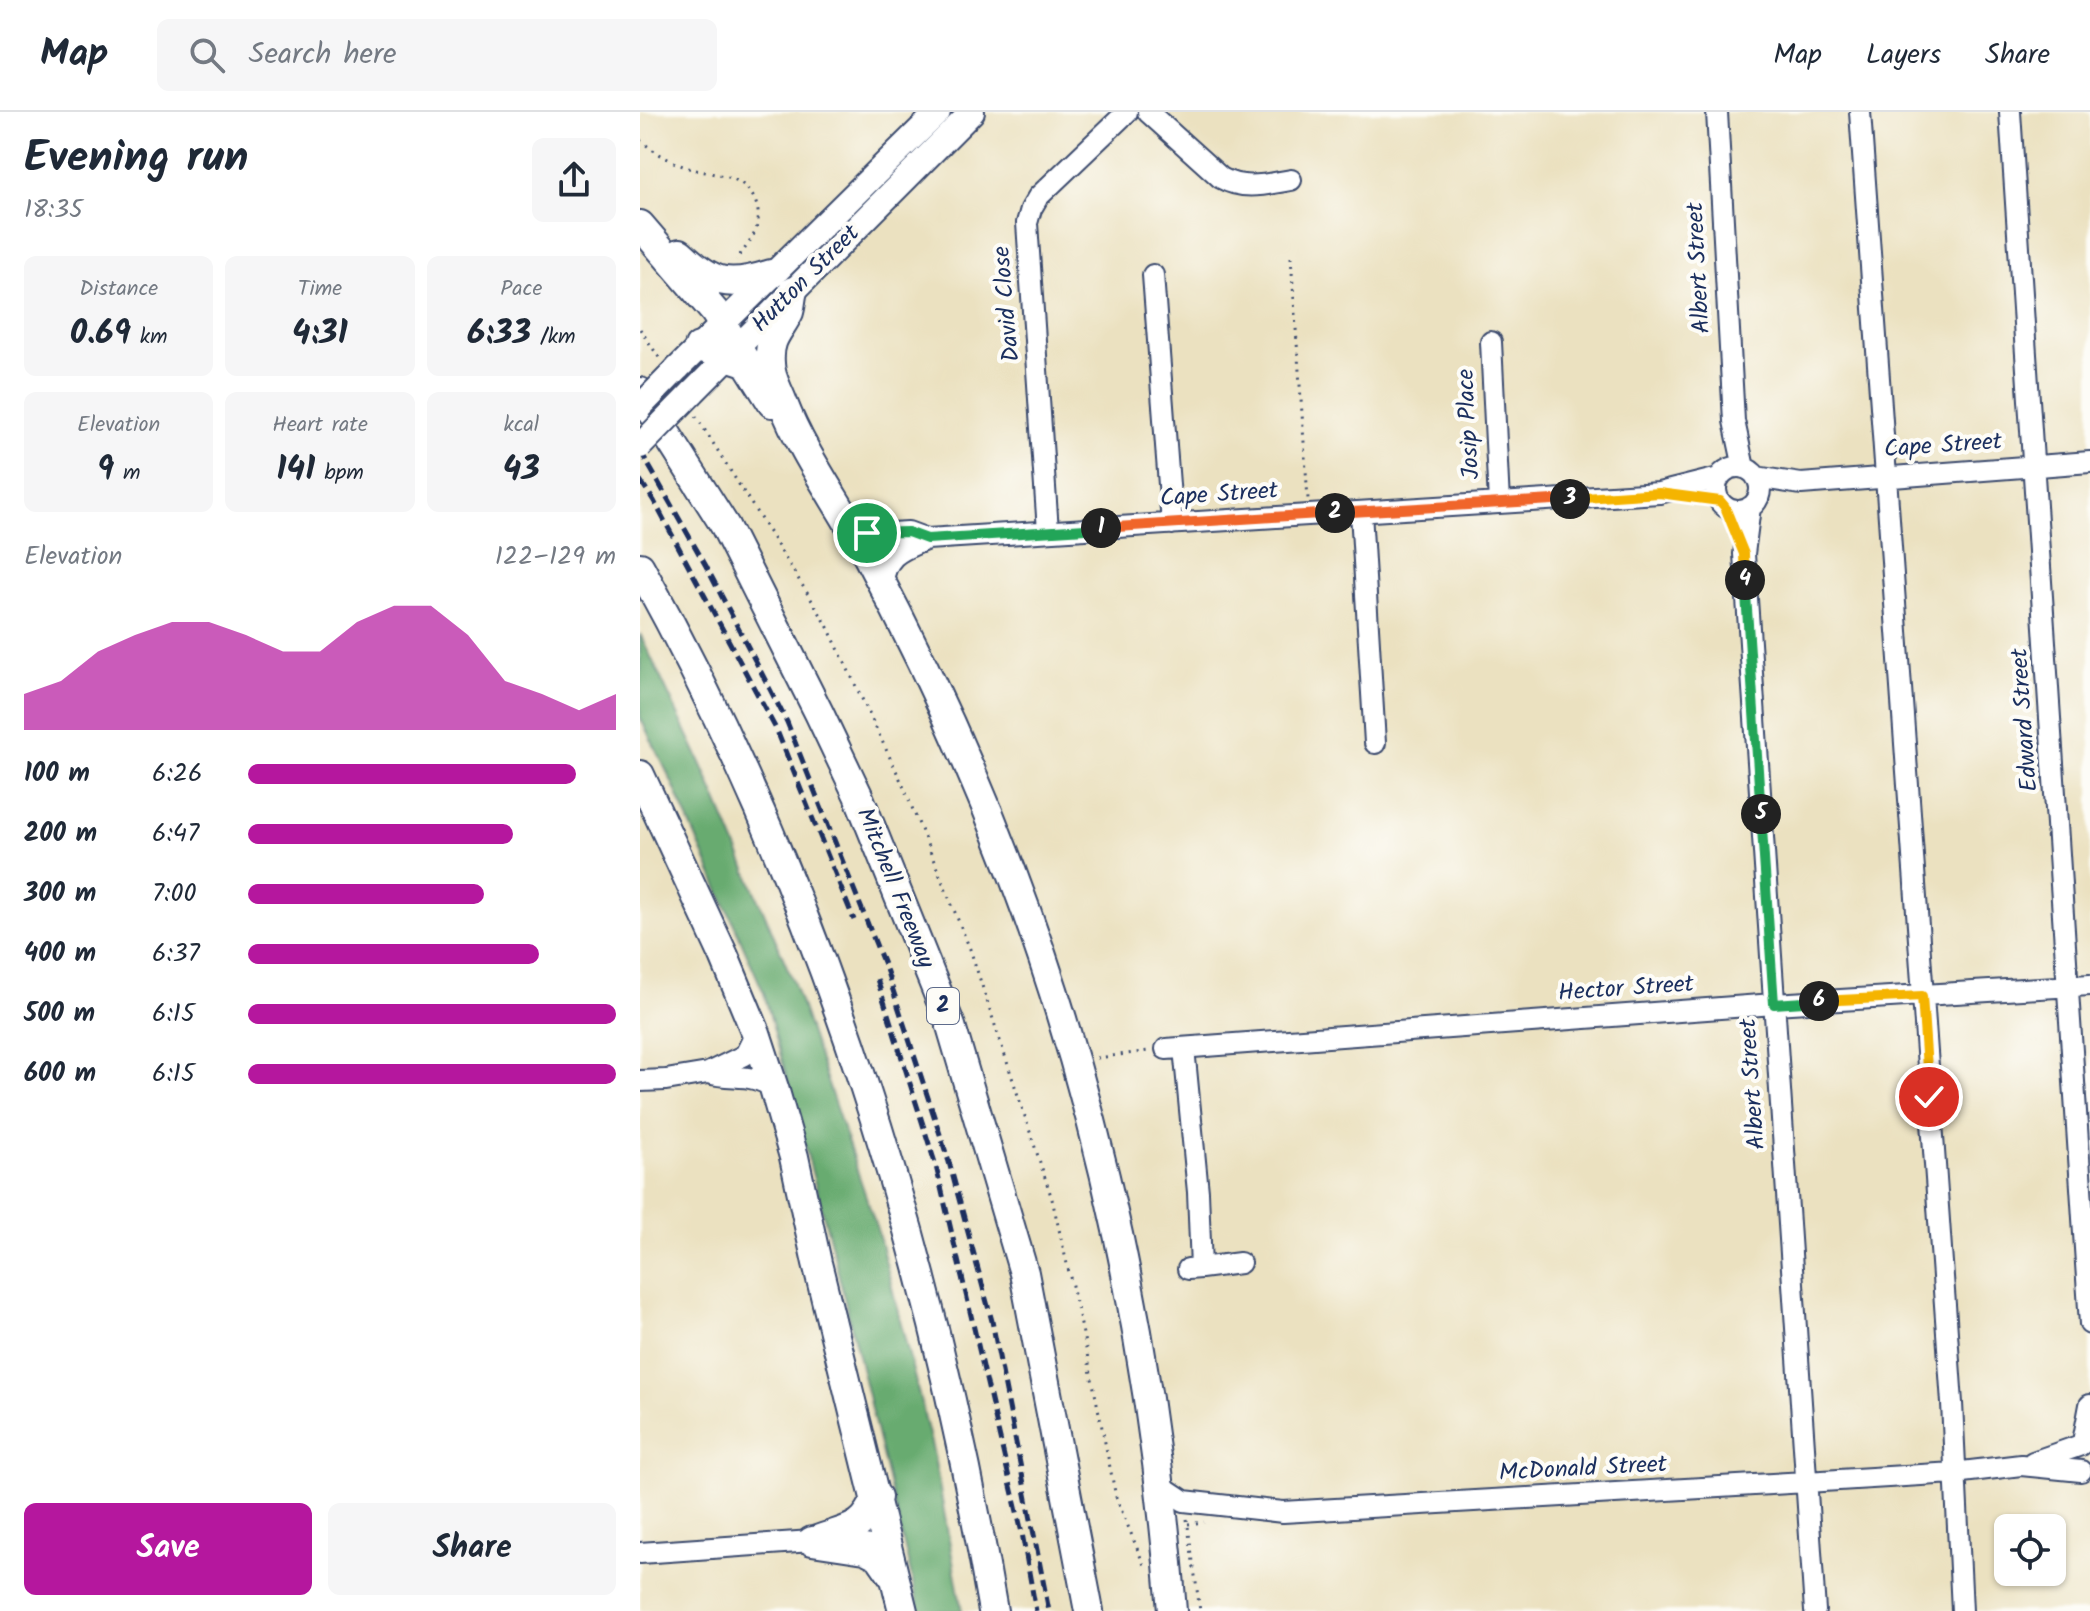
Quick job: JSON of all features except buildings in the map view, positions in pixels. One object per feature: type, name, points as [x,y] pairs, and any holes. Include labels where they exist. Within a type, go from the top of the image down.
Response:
[{"type":"highway","points":[[646,231],[669,242],[714,280],[730,283],[782,282],[789,311],[776,329],[769,365],[788,420],[853,528],[934,685],[1012,871],[1069,1044],[1133,1304],[1159,1477],[1172,1611]]},
{"type":"highway","points":[[646,231],[659,250],[714,311],[721,325],[725,356],[788,420]]},
{"type":"highway","name":"Mitchell Freeway","points":[[640,392],[725,526],[819,713],[858,795],[951,1026],[1024,1273],[1089,1611]]},
{"type":"highway","points":[[640,567],[683,645],[729,741],[778,855],[845,1032],[878,1130],[935,1335],[961,1438],[993,1611]]},
{"type":"highway","points":[[640,775],[724,956],[756,1033],[774,1088],[794,1157],[903,1611]]},
{"type":"highway","points":[[812,1541],[860,1525],[869,1516],[877,1497]]},
{"type":"highway","points":[[812,1541],[865,1549],[879,1556],[896,1580]]},
{"type":"main road","name":"Hutton Street","points":[[640,446],[692,393],[782,282],[938,112]]},
{"type":"main road","name":"Hutton Street","points":[[721,325],[782,282],[972,112]]},
{"type":"main road","name":"Hutton Street","points":[[640,407],[669,366],[725,356]]},
{"type":"street","name":"David Close","points":[[1048,531],[1027,223],[1038,197],[1127,112]]},
{"type":"street","points":[[1148,112],[1231,184],[1246,187],[1291,180]]},
{"type":"street","name":"Albert Street","points":[[1717,112],[1737,474],[1717,494],[1744,554]]},
{"type":"street","points":[[1860,112],[1952,1403],[1962,1611]]},
{"type":"street","name":"Edward Street","points":[[2010,112],[2090,1324]]},
{"type":"street","points":[[1153,275],[1172,524]]},
{"type":"street","name":"Josip Place","points":[[1491,342],[1499,503]]},
{"type":"street","name":"Cape Street","points":[[882,584],[889,560],[902,550],[927,539],[1659,493],[1737,474],[1801,484],[2090,462]]},
{"type":"street","name":"Albert Street","points":[[1737,474],[1760,490],[1753,505],[1744,554],[1815,1611]]},
{"type":"street","name":"Cape Street","points":[[1659,493],[1722,504],[1733,510],[1753,505],[1801,484]]},
{"type":"street","points":[[1361,512],[1375,743]]},
{"type":"street","name":"Cape Street","points":[[853,528],[875,534],[908,532],[927,539]]},
{"type":"street","name":"Hector Street","points":[[1175,1048],[1774,1004],[2090,985]]},
{"type":"street","points":[[640,1081],[708,1073],[745,1055],[756,1033]]},
{"type":"street","points":[[1175,1048],[1198,1192],[1195,1268],[1240,1263]]},
{"type":"street","points":[[708,1073],[723,1077],[747,1076],[763,1080],[774,1088]]},
{"type":"street","points":[[2087,1478],[2076,1458],[2084,1442],[2090,1405]]},
{"type":"street","name":"McDonald Street","points":[[1159,1477],[1166,1489],[1184,1501],[1283,1512],[1954,1473],[2021,1465],[2084,1442]]},
{"type":"street","name":"McDonald Street","points":[[2021,1465],[2087,1478]]},
{"type":"street","points":[[640,1553],[812,1541]]},
{"type":"path","points":[[640,140],[662,156],[684,166],[733,178],[744,184],[751,193],[758,211],[758,223],[754,235],[734,262]]},
{"type":"path","points":[[1291,257],[1309,515]]},
{"type":"path","points":[[640,329],[669,366]]},
{"type":"path","points":[[1089,1059],[1175,1048]]},
{"type":"green space","points":[[640,634],[702,765],[793,981],[878,1232],[933,1451],[962,1611],[920,1611],[831,1243],[764,993],[671,780],[640,717]]},
{"type":"railway","points":[[640,450],[706,566],[787,722],[887,972],[949,1162],[992,1321],[1049,1611]]},
{"type":"railway","points":[[640,480],[777,731],[854,920]]},
{"type":"railway","points":[[877,979],[936,1166],[1022,1533],[1036,1611]]},
{"type":"route","points":[[867,533],[908,532],[927,539],[1659,493],[1720,501],[1744,554],[1774,1004],[1922,996],[1929,1097]]}]
